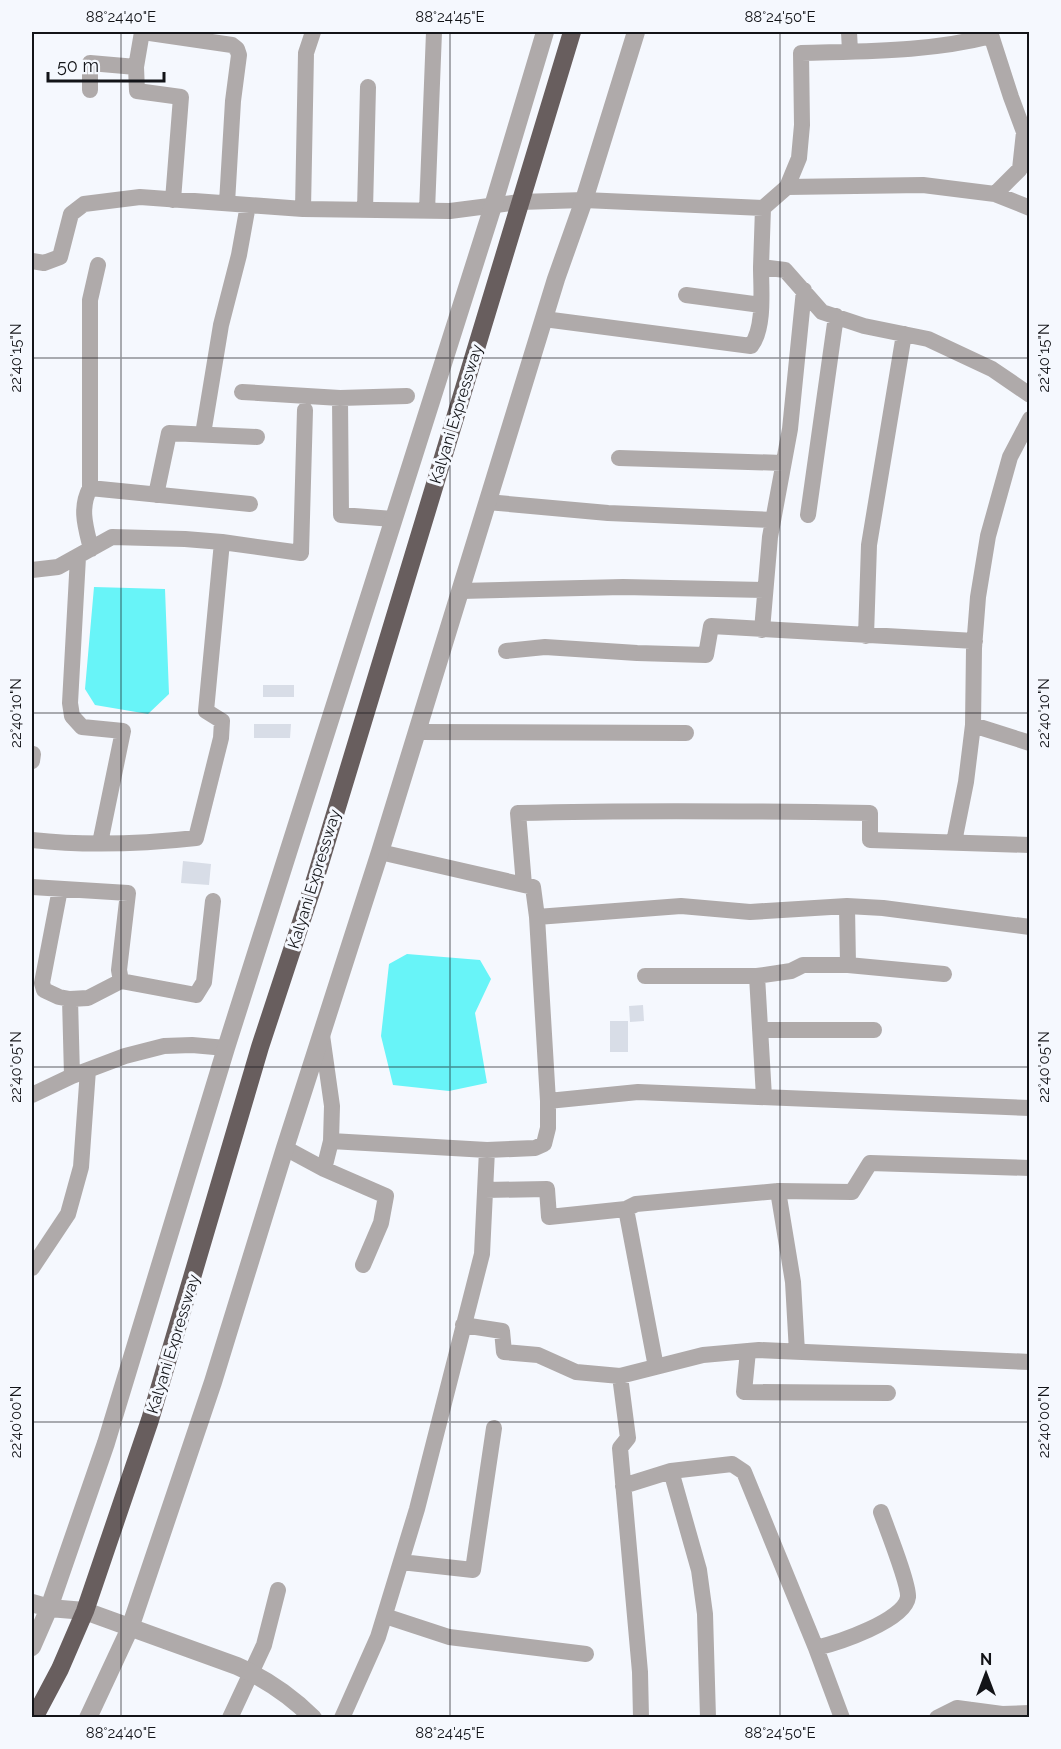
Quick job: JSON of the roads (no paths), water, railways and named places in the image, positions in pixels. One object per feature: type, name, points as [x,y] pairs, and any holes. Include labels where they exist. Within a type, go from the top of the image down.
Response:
[{"type":"highway","name":"Kalyani Expressway","points":[[34,1718],[60,1669],[85,1611],[150,1420],[260,1047],[315,879],[572,32]]},
{"type":"street","points":[[173,200],[180,98],[137,91],[136,67],[143,32],[232,45],[237,49],[239,54],[233,101],[227,203]]},
{"type":"street","points":[[303,209],[306,53],[313,32]]},
{"type":"street","points":[[427,211],[429,122],[435,32]]},
{"type":"street","points":[[32,1647],[40,1606],[106,1443],[226,1048],[493,206],[545,32]]},
{"type":"street","points":[[88,1718],[130,1628],[213,1382],[380,852],[544,318],[584,200],[636,32]]},
{"type":"street","points":[[849,32],[850,51]]},
{"type":"street","points":[[32,261],[44,263],[60,257],[71,214],[84,204],[140,197],[303,209],[450,211],[520,202],[584,200],[763,208],[788,187],[799,158],[802,124],[801,53],[894,50],[962,43],[991,34],[1024,132],[1026,151],[1020,169],[995,194]]},
{"type":"street","points":[[90,90],[90,63],[136,67]]},
{"type":"street","points":[[365,210],[368,87]]},
{"type":"street","points":[[788,187],[923,185],[995,194],[1029,208]]},
{"type":"street","points":[[203,434],[221,325],[239,255],[248,205]]},
{"type":"street","points":[[544,318],[751,346],[757,339],[761,305],[763,208]]},
{"type":"street","points":[[98,265],[90,300],[90,488],[84,498],[84,553],[70,693],[72,716],[82,727],[123,731],[100,843]]},
{"type":"street","points":[[761,267],[785,270],[822,312],[864,326],[928,339],[992,369],[1029,395]]},
{"type":"street","points":[[762,630],[773,520],[790,429],[804,290]]},
{"type":"street","points":[[686,295],[761,305]]},
{"type":"street","points":[[808,515],[836,316]]},
{"type":"street","points":[[866,636],[869,545],[904,334]]},
{"type":"street","points":[[242,392],[340,398],[407,396]]},
{"type":"street","points":[[340,398],[341,515],[393,519]]},
{"type":"street","points":[[32,570],[58,567],[112,537],[222,542],[301,553],[304,410]]},
{"type":"street","points":[[954,842],[966,782],[973,725],[978,597],[988,536],[1010,457],[1029,418]]},
{"type":"street","points":[[156,495],[169,433],[257,437]]},
{"type":"street","points":[[619,458],[783,463]]},
{"type":"street","points":[[90,488],[250,504]]},
{"type":"street","points":[[487,502],[629,514],[773,520]]},
{"type":"street","points":[[32,840],[63,843],[149,843],[196,838],[221,738],[222,721],[206,711],[222,542]]},
{"type":"street","points":[[461,591],[623,587],[765,590]]},
{"type":"street","points":[[506,651],[545,647],[706,655],[711,626],[975,641]]},
{"type":"street","points":[[973,725],[1029,742]]},
{"type":"street","points":[[417,732],[686,733]]},
{"type":"street","points":[[524,885],[518,813],[736,810],[870,813],[870,840],[1029,845]]},
{"type":"street","points":[[331,1141],[488,1150],[535,1148],[544,1144],[548,1128],[537,917],[533,887],[380,852]]},
{"type":"street","points":[[32,887],[128,892],[119,970],[122,981]]},
{"type":"street","points":[[60,889],[42,982],[44,990],[70,999],[88,998],[122,981],[196,995],[204,982],[213,902]]},
{"type":"street","points":[[537,917],[681,906],[750,912],[848,906],[883,908],[1029,927]]},
{"type":"street","points":[[848,906],[848,965]]},
{"type":"street","points":[[645,976],[757,976],[790,971],[803,965],[848,965],[944,974]]},
{"type":"street","points":[[757,976],[764,1097]]},
{"type":"street","points":[[70,999],[72,1076]]},
{"type":"street","points":[[760,1030],[874,1030]]},
{"type":"street","points":[[322,1035],[332,1106],[331,1141],[324,1169]]},
{"type":"street","points":[[32,1095],[72,1076],[124,1056],[164,1046],[192,1045],[226,1048]]},
{"type":"street","points":[[32,1268],[68,1214],[81,1167],[88,1070]]},
{"type":"street","points":[[548,1101],[638,1092],[1029,1108]]},
{"type":"street","points":[[285,1148],[324,1169],[386,1196],[381,1223],[363,1265]]},
{"type":"street","points":[[342,1718],[378,1636],[417,1509],[482,1254],[488,1150]]},
{"type":"street","points":[[485,1190],[547,1189],[549,1217],[626,1209],[636,1204],[778,1191],[852,1192],[870,1163],[1029,1168]]},
{"type":"street","points":[[778,1191],[793,1282],[797,1352]]},
{"type":"street","points":[[626,1209],[656,1367]]},
{"type":"street","points":[[463,1325],[502,1331],[504,1352],[538,1355],[576,1371],[620,1376],[703,1355],[748,1351],[1029,1362]]},
{"type":"street","points":[[748,1351],[744,1392],[888,1393]]},
{"type":"street","points":[[620,1376],[628,1438],[620,1448],[640,1672],[641,1718]]},
{"type":"street","points":[[401,1562],[473,1570],[494,1428]]},
{"type":"street","points":[[623,1486],[671,1471],[732,1464],[744,1472],[842,1718]]},
{"type":"street","points":[[671,1471],[699,1570],[705,1614],[708,1718]]},
{"type":"street","points":[[816,1648],[834,1644],[892,1617],[905,1605],[908,1597],[906,1583],[881,1512]]},
{"type":"street","points":[[231,1718],[264,1645],[278,1590]]},
{"type":"street","points":[[40,1606],[85,1611],[251,1673],[299,1704],[314,1718]]},
{"type":"street","points":[[384,1616],[449,1637],[586,1654]]},
{"type":"street","points":[[937,1718],[957,1708],[1002,1714],[1029,1713]]},
{"type":"water","points":[[94,587],[165,589],[169,694],[148,714],[95,705],[85,689]]},
{"type":"water","points":[[407,954],[480,960],[491,979],[475,1013],[487,1083],[449,1091],[393,1085],[381,1036],[389,964]]}]
